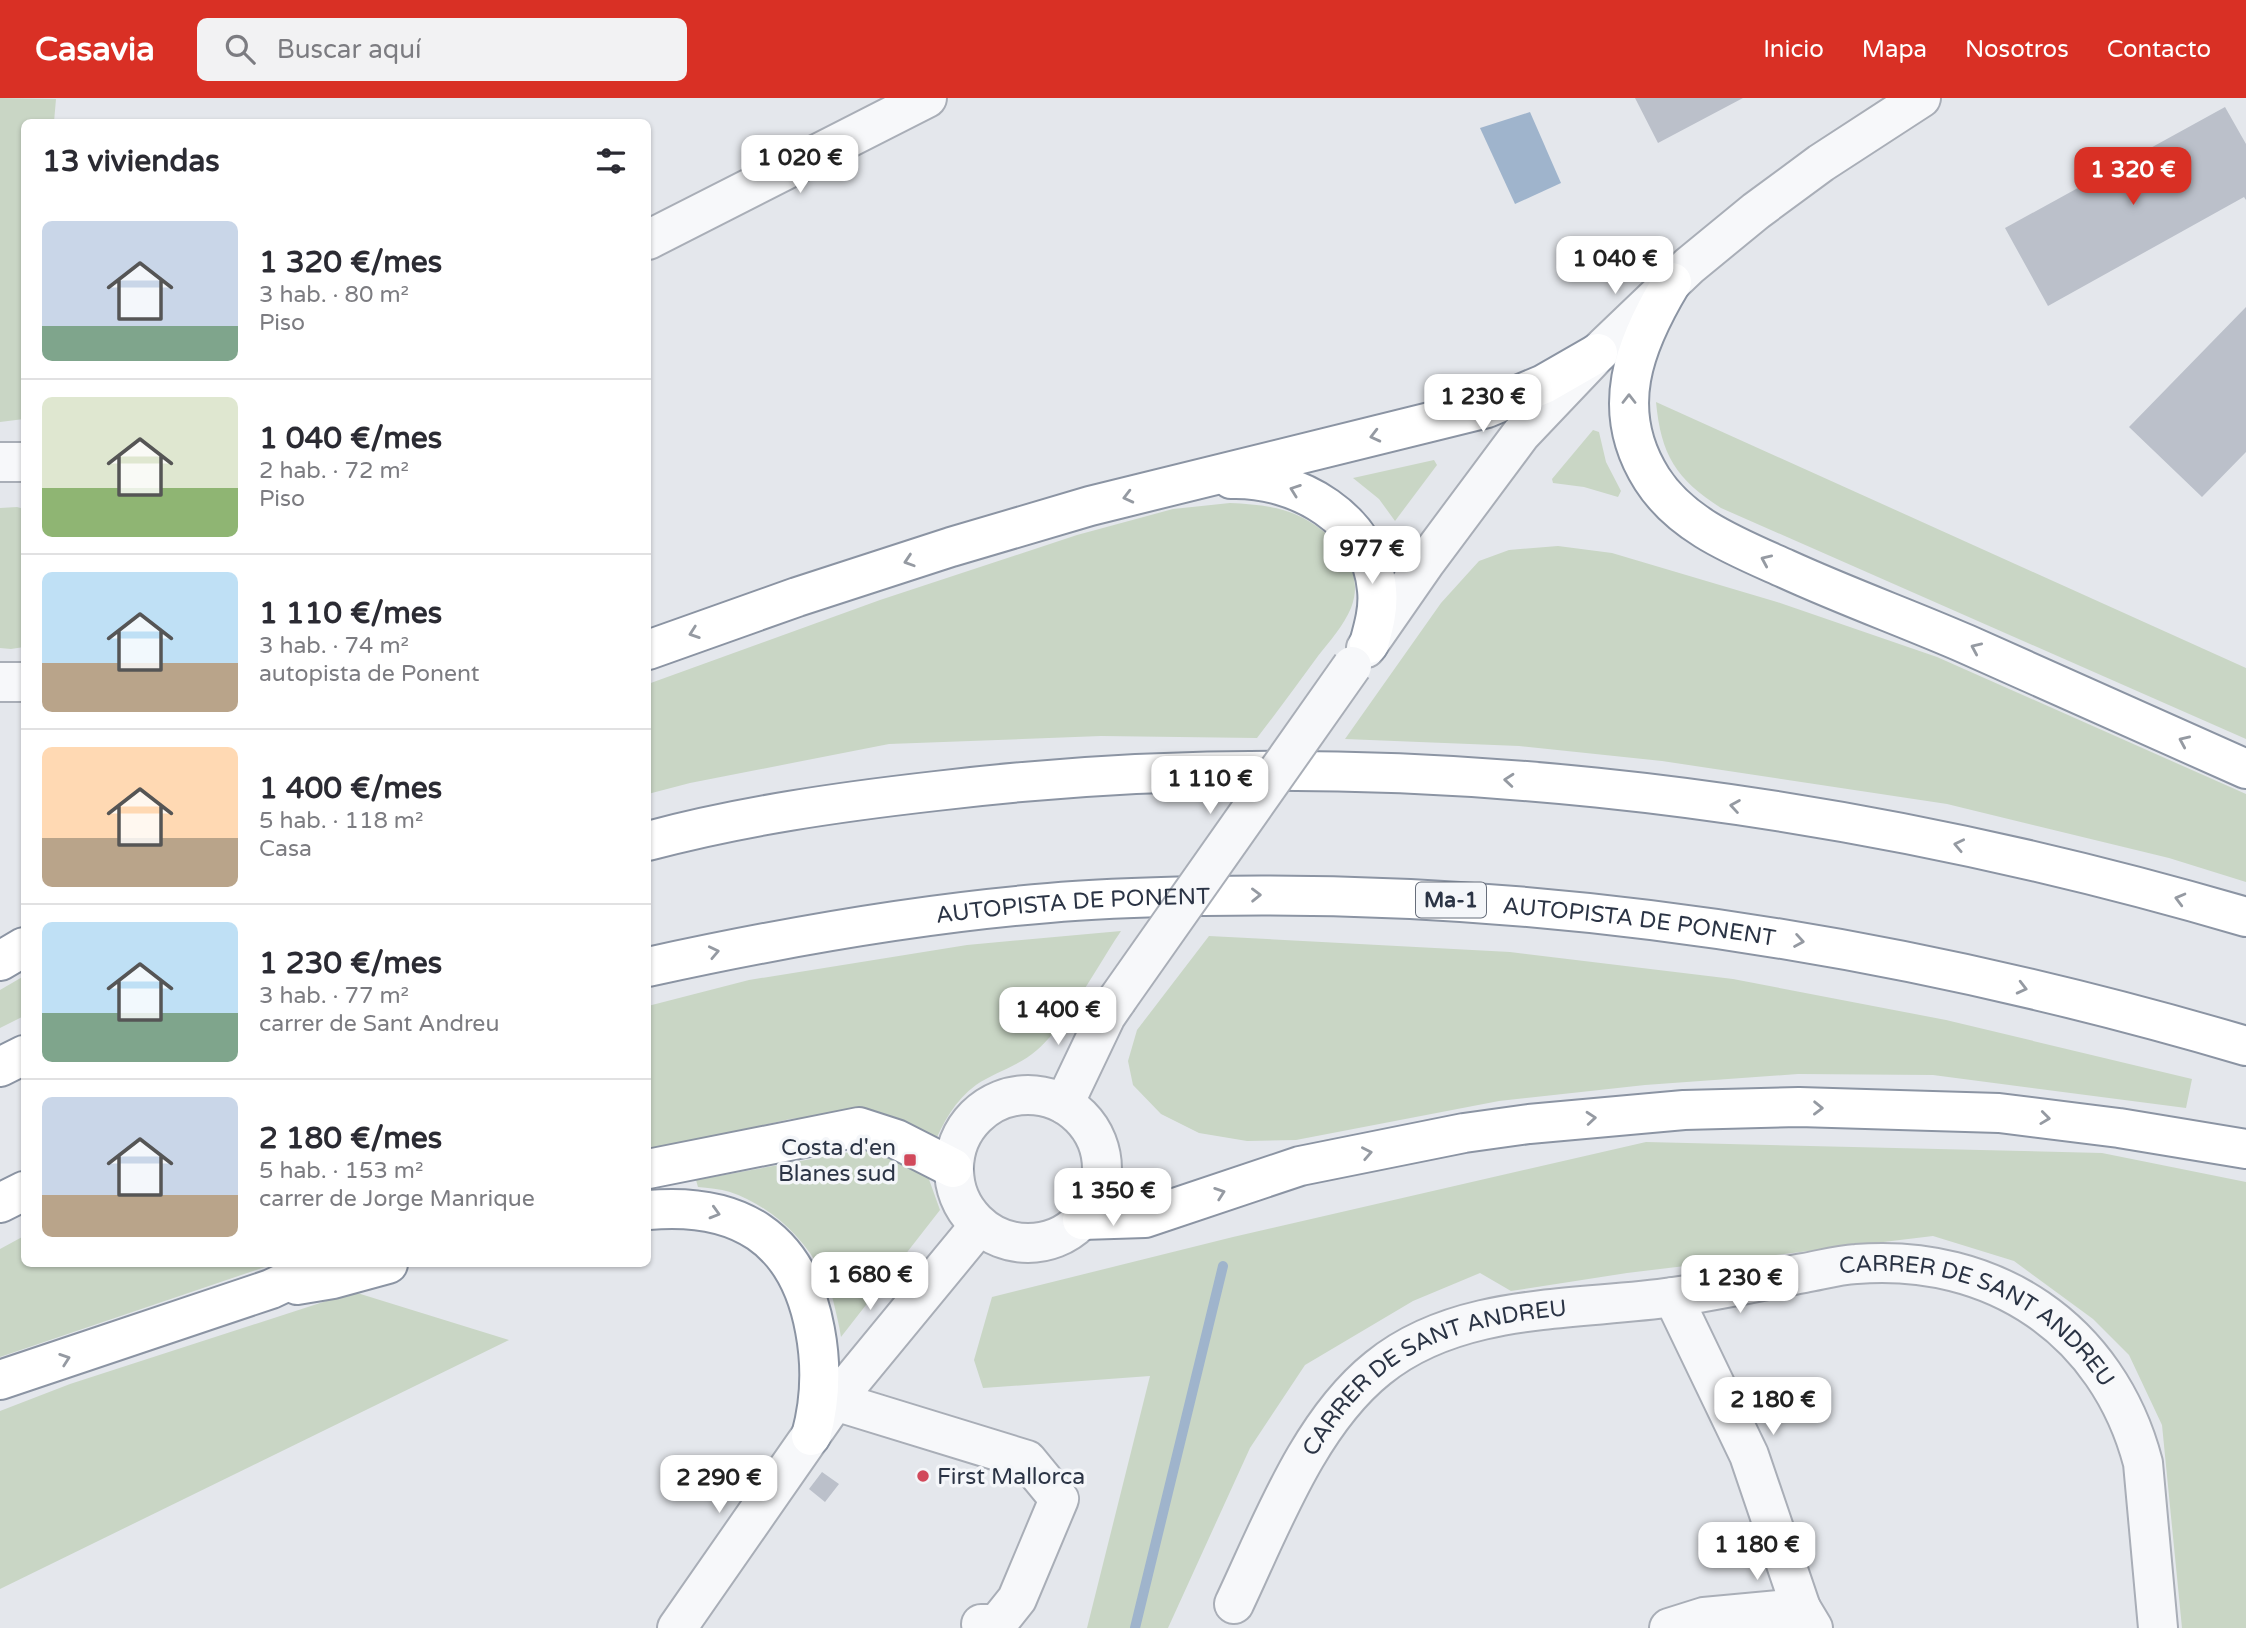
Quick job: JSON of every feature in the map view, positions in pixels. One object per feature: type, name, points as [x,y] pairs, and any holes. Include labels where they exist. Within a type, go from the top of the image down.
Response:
[{"type":"highway","points":[[1672,282],[1639,344],[1632,369],[1629,407],[1633,436],[1642,462],[1666,499],[1685,516],[1743,550],[1848,597],[1964,643],[2246,769]]},
{"type":"highway","points":[[651,649],[797,597],[1090,506],[1487,408],[1544,384],[1598,353]]},
{"type":"highway","points":[[1194,481],[1244,479],[1299,490],[1346,523],[1362,545],[1376,580],[1376,617],[1361,655]]},
{"type":"highway","points":[[651,840],[684,831],[782,813],[988,784],[1091,775],[1207,771],[1380,773],[1500,779],[1597,788],[1800,816],[2000,854],[2246,917]]},
{"type":"highway","name":"AUTOPISTA DE PONENT","points":[[651,966],[834,930],[940,914],[1050,902],[1262,895],[1479,901],[1587,912],[1801,941],[2015,986],[2246,1046]]},
{"type":"highway","points":[[0,961],[21,949]]},
{"type":"highway","points":[[0,1067],[21,1056]]},
{"type":"highway","points":[[1082,1220],[1145,1219],[1300,1166],[1464,1133],[1529,1124],[1684,1110],[1799,1107],[1999,1112],[2246,1149]]},
{"type":"highway","points":[[651,1168],[859,1126],[896,1139],[953,1168]]},
{"type":"highway","points":[[0,1203],[21,1192]]},
{"type":"highway","points":[[651,1210],[706,1210],[730,1218],[772,1241],[788,1260],[812,1311],[818,1347],[821,1371],[818,1410],[811,1436]]},
{"type":"highway","points":[[0,1381],[271,1289],[318,1267]]},
{"type":"highway","points":[[271,1289],[333,1279],[377,1267]]},
{"type":"street","points":[[651,238],[927,98]]},
{"type":"street","points":[[1064,1104],[1117,1000],[1425,563],[1521,434],[1598,353],[1672,282],[1788,187],[1921,98]]},
{"type":"street","points":[[0,462],[21,462]]},
{"type":"street","points":[[0,682],[21,682]]},
{"type":"street","points":[[1014,1096],[1040,1096],[1064,1104],[1081,1118],[1094,1136],[1101,1157],[1101,1180],[1095,1201],[1082,1220],[1065,1233],[1044,1242],[1021,1243],[999,1238],[979,1226],[965,1209],[956,1189],[953,1168],[958,1142],[971,1120],[990,1104],[1014,1096]]},
{"type":"street","points":[[677,1628],[835,1401],[979,1226]]},
{"type":"street","name":"CARRER DE SANT ANDREU","points":[[1234,1604],[1293,1480],[1337,1410],[1378,1367],[1427,1338],[1482,1321],[1554,1309],[1673,1297],[1854,1264],[1892,1263],[1954,1270],[2009,1291],[2038,1308],[2088,1354],[2109,1382],[2136,1437],[2143,1464],[2158,1628]]},
{"type":"street","points":[[1669,1628],[1704,1617],[1807,1618],[1749,1455],[1673,1297]]},
{"type":"street","points":[[835,1401],[1027,1460],[1059,1499],[1017,1600],[997,1624],[981,1624]]},
{"type":"green space","points":[[0,98],[56,99],[54,119],[21,119],[21,419],[0,422]]},
{"type":"green space","points":[[1656,402],[2246,668],[2246,739],[1721,508],[1693,487],[1674,464],[1662,437]]},
{"type":"green space","points":[[1593,430],[1599,432],[1606,462],[1621,491],[1618,497],[1584,487],[1553,483],[1552,479]]},
{"type":"green space","points":[[1434,460],[1437,465],[1395,521],[1379,499],[1353,478]]},
{"type":"green space","points":[[1230,503],[1277,508],[1298,516],[1327,534],[1339,546],[1354,575],[1355,591],[1345,621],[1257,738],[1101,736],[889,744],[690,783],[651,793],[651,683],[880,600],[1077,535],[1173,509]]},
{"type":"green space","points":[[0,508],[21,508],[21,647],[11,649],[0,648]]},
{"type":"green space","points":[[1558,546],[1612,553],[1777,602],[1937,657],[2246,794],[2246,882],[2169,858],[1947,804],[1662,761],[1519,746],[1345,739],[1441,603],[1479,561],[1509,550]]},
{"type":"green space","points":[[1121,931],[1071,1010],[1048,1039],[1030,1056],[983,1080],[969,1091],[950,1112],[933,1146],[863,1113],[790,1119],[651,1151],[651,1005],[749,980],[967,945]]},
{"type":"green space","points":[[1209,936],[1510,952],[1733,979],[1946,1020],[2192,1079],[2186,1108],[1933,1075],[1798,1074],[1645,1085],[1499,1101],[1296,1140],[1247,1141],[1199,1133],[1161,1114],[1133,1085],[1128,1061],[1137,1030]]},
{"type":"green space","points":[[21,978],[21,1018],[0,1028],[0,990]]},
{"type":"green space","points":[[1646,1142],[2102,1153],[2246,1182],[2246,1628],[2182,1628],[2162,1425],[2129,1355],[2093,1319],[2014,1261],[1933,1236],[1627,1273],[1511,1291],[1480,1273],[1413,1301],[1305,1365],[1250,1448],[1168,1628],[1087,1628],[1150,1376],[983,1388],[974,1360],[992,1297],[1233,1237]]},
{"type":"green space","points":[[872,1148],[926,1171],[940,1210],[841,1337],[827,1282],[807,1249],[794,1234],[748,1199],[726,1191],[698,1187],[696,1180]]},
{"type":"green space","points":[[21,1238],[21,1267],[265,1267],[0,1357],[0,1249]]},
{"type":"green space","points":[[354,1292],[509,1340],[0,1589],[0,1411],[70,1384]]},
{"type":"water","points":[[1530,112],[1561,183],[1515,204],[1480,128]]},
{"type":"building","points":[[1635,98],[1743,98],[1658,143]]},
{"type":"building","points":[[2225,107],[2246,144],[2246,200],[2244,197],[2048,306],[2005,228]]},
{"type":"building","points":[[2246,307],[2246,452],[2202,497],[2129,427]]},
{"type":"building","points":[[822,1472],[839,1484],[825,1502],[809,1489]]},
{"type":"waterway","points":[[1135,1628],[1223,1266]]},
{"type":"place","name":"Costa d'en Blanes sud","points":[[910,1160]]},
{"type":"place","name":"First Mallorca","points":[[923,1476]]}]
